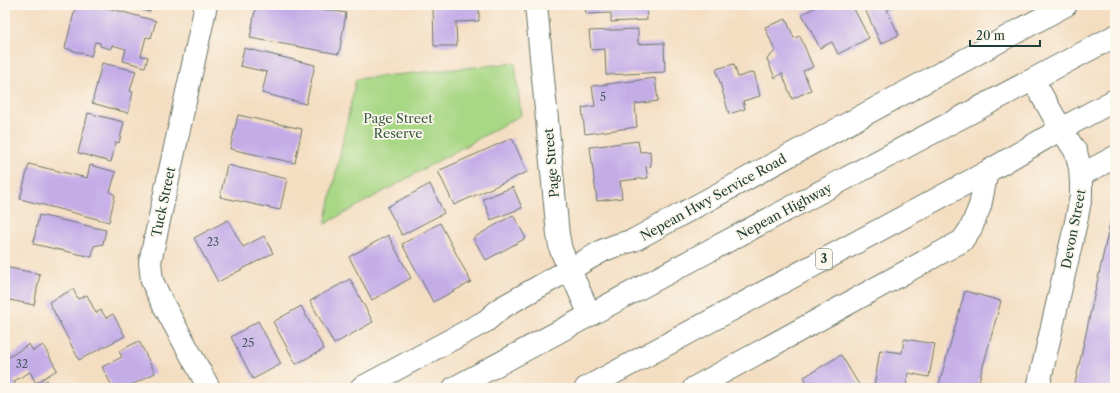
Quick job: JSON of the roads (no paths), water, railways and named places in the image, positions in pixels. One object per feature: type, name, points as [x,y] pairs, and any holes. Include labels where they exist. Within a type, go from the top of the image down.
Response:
[{"type":"main road","name":"Tuck Street","points":[[206,5],[150,262],[152,281],[209,388]]},
{"type":"main road","name":"Page Street","points":[[536,5],[558,235],[561,250],[590,315]]},
{"type":"main road","name":"Nepean Hwy Service Road","points":[[361,388],[486,321],[501,308],[604,250],[634,240],[1066,5]]},
{"type":"main road","name":"Nepean Highway","points":[[454,388],[1115,36]]},
{"type":"main road","name":"Devon Street","points":[[1033,80],[1076,152],[1081,175],[1080,204],[1038,388]]},
{"type":"main road","name":"3","points":[[586,388],[986,172],[1115,100]]},
{"type":"main road","points":[[1081,175],[1115,157]]},
{"type":"main road","points":[[694,388],[962,241],[980,206],[986,172]]},
{"type":"park label","name":"Page Street Reserve","points":[[398,126]]}]
